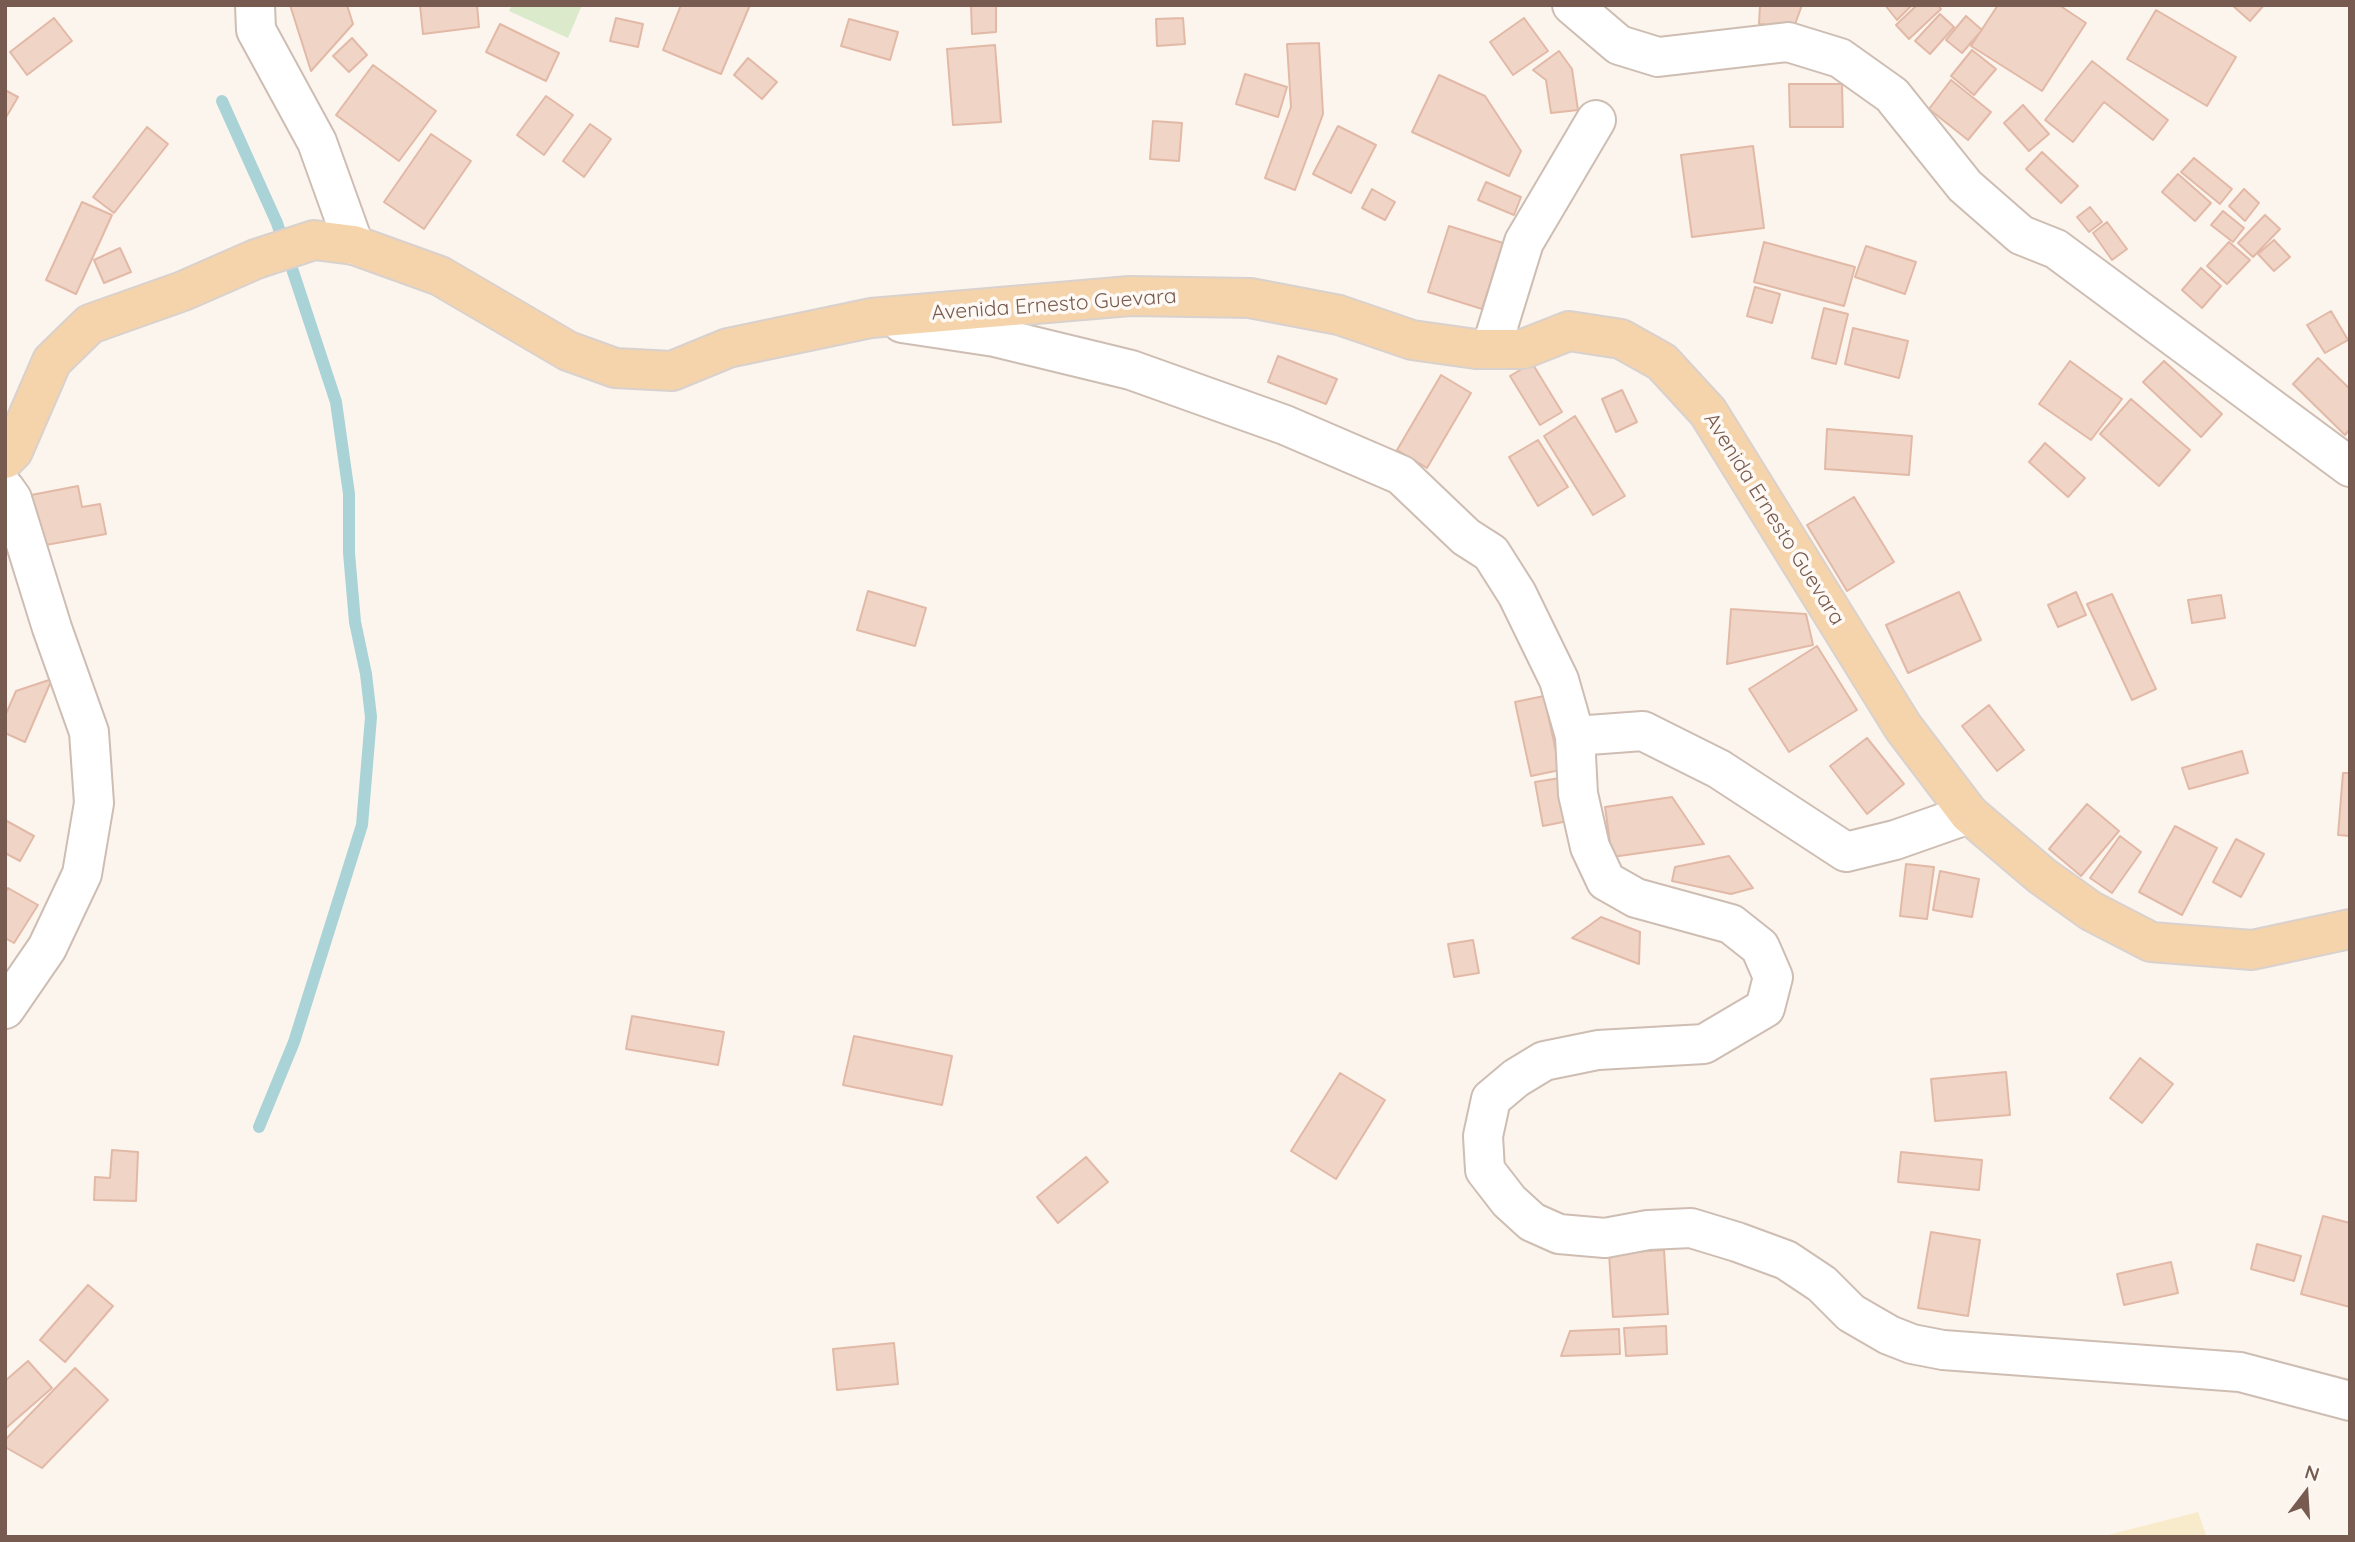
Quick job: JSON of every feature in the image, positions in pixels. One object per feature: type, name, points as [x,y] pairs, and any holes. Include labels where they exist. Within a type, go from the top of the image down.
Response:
[{"type":"main road","name":"Avenida Ernesto Guevara","points":[[5,459],[13,451],[52,361],[90,324],[183,291],[256,258],[314,240],[354,245],[440,276],[568,351],[615,368],[672,370],[728,348],[871,318],[1130,296],[1250,298],[1339,315],[1412,340],[1491,349],[1522,349],[1569,331],[1621,339],[1662,362],[1708,412],[1903,727],[1969,814],[2052,883],[2091,911],[2151,942],[2252,950],[2350,929]]},
{"type":"street","points":[[255,5],[256,30],[317,142],[354,245]]},
{"type":"street","points":[[1572,5],[1619,45],[1658,57],[1788,41],[1840,58],[1892,95],[1965,186],[2021,235],[2056,249],[2350,467]]},
{"type":"street","points":[[1491,349],[1524,242],[1596,121]]},
{"type":"street","points":[[871,318],[995,337],[1131,370],[1285,425],[1401,475],[1466,537],[1491,553],[1517,594],[1559,680],[1575,736],[1578,794],[1590,847],[1606,881],[1636,898],[1731,924],[1759,947],[1773,977],[1765,1008],[1704,1044],[1598,1050],[1544,1061],[1516,1077],[1491,1099],[1483,1136],[1485,1170],[1509,1201],[1532,1222],[1559,1234],[1605,1238],[1648,1230],[1691,1228],[1737,1242],[1786,1260],[1822,1284],[1851,1313],[1889,1335],[1912,1344],[1943,1350],[2240,1372],[2350,1401]]},
{"type":"street","points":[[5,489],[12,499],[52,628],[89,732],[94,803],[82,874],[47,948],[5,1009]]},
{"type":"street","points":[[1575,736],[1643,731],[1719,769],[1846,852],[1895,840],[1969,814]]},
{"type":"green space","points":[[512,5],[582,5],[568,38],[509,11]]},
{"type":"sand","points":[[2198,1512],[2207,1537],[2100,1537]]},
{"type":"building","points":[[290,5],[347,5],[353,24],[311,71]]},
{"type":"building","points":[[420,5],[477,5],[479,27],[423,34]]},
{"type":"building","points":[[681,5],[750,5],[721,74],[663,50]]},
{"type":"building","points":[[971,5],[996,5],[996,32],[972,34]]},
{"type":"building","points":[[1760,5],[1802,5],[1794,27],[1759,24]]},
{"type":"building","points":[[1885,5],[1912,5],[1897,20]]},
{"type":"building","points":[[1917,5],[1938,5],[1941,9],[1909,39],[1896,25]]},
{"type":"building","points":[[1998,5],[2059,5],[2086,23],[2042,91],[1971,46]]},
{"type":"building","points":[[2232,5],[2264,5],[2250,21]]},
{"type":"building","points":[[2156,10],[2236,57],[2207,106],[2127,59]]},
{"type":"building","points":[[1940,14],[1954,27],[1930,54],[1915,41]]},
{"type":"building","points":[[1966,16],[1982,30],[1962,53],[1946,40]]},
{"type":"building","points":[[54,18],[72,41],[27,75],[10,52]]},
{"type":"building","points":[[616,18],[643,24],[638,47],[610,41]]},
{"type":"building","points":[[1183,18],[1185,44],[1157,46],[1156,19]]},
{"type":"building","points":[[1524,18],[1548,51],[1513,75],[1490,42]]},
{"type":"building","points":[[849,19],[898,32],[890,60],[841,46]]},
{"type":"building","points":[[500,24],[559,53],[546,81],[486,52]]},
{"type":"building","points":[[352,38],[367,55],[349,72],[333,56]]},
{"type":"building","points":[[1319,43],[1323,114],[1295,190],[1265,178],[1291,107],[1287,44]]},
{"type":"building","points":[[995,45],[1001,122],[953,125],[947,49]]},
{"type":"building","points":[[1972,50],[1996,69],[1974,95],[1951,76]]},
{"type":"building","points":[[1559,51],[1572,69],[1578,110],[1551,113],[1546,80],[1533,70]]},
{"type":"building","points":[[748,58],[777,82],[762,99],[734,75]]},
{"type":"building","points":[[2092,61],[2168,120],[2153,140],[2104,102],[2073,142],[2045,120]]},
{"type":"building","points":[[373,65],[436,111],[399,161],[336,115]]},
{"type":"building","points":[[1245,74],[1287,87],[1278,117],[1236,104]]},
{"type":"building","points":[[1439,75],[1485,96],[1521,151],[1509,176],[1412,132]]},
{"type":"building","points":[[1951,80],[1991,112],[1968,140],[1929,109]]},
{"type":"building","points":[[1789,84],[1842,84],[1843,127],[1790,127]]},
{"type":"building","points":[[5,90],[18,97],[5,119]]},
{"type":"building","points":[[546,96],[573,115],[544,155],[517,135]]},
{"type":"building","points":[[2023,105],[2049,134],[2029,151],[2004,123]]},
{"type":"building","points":[[1153,121],[1182,123],[1179,161],[1150,159]]},
{"type":"building","points":[[590,124],[611,139],[584,177],[563,161]]},
{"type":"building","points":[[1338,126],[1376,145],[1351,193],[1313,174]]},
{"type":"building","points":[[147,127],[168,144],[114,213],[93,197]]},
{"type":"building","points":[[431,134],[471,161],[424,229],[384,202]]},
{"type":"building","points":[[1753,146],[1764,228],[1692,237],[1681,155]]},
{"type":"building","points":[[2042,152],[2078,186],[2061,203],[2026,169]]},
{"type":"building","points":[[2194,158],[2232,189],[2220,204],[2181,172]]},
{"type":"building","points":[[2178,174],[2211,203],[2195,221],[2162,192]]},
{"type":"building","points":[[1486,182],[1521,197],[1514,215],[1478,200]]},
{"type":"building","points":[[1372,189],[1395,202],[1385,220],[1362,208]]},
{"type":"building","points":[[2244,189],[2259,203],[2245,221],[2229,206]]},
{"type":"building","points":[[82,202],[112,215],[76,294],[46,280]]},
{"type":"building","points":[[2090,207],[2102,222],[2089,232],[2077,217]]},
{"type":"building","points":[[2223,211],[2244,228],[2233,242],[2211,225]]},
{"type":"building","points":[[2265,215],[2280,229],[2253,257],[2238,243]]},
{"type":"building","points":[[2107,222],[2127,249],[2112,260],[2093,233]]},
{"type":"building","points":[[1449,226],[1503,243],[1482,309],[1428,292]]},
{"type":"building","points":[[2274,240],[2290,257],[2274,271],[2258,254]]},
{"type":"building","points":[[1764,242],[1855,267],[1844,306],[1754,282]]},
{"type":"building","points":[[2229,242],[2250,260],[2227,284],[2207,266]]},
{"type":"building","points":[[1866,246],[1916,262],[1905,294],[1855,277]]},
{"type":"building","points":[[120,248],[131,272],[104,283],[94,260]]},
{"type":"building","points":[[2201,268],[2221,286],[2202,308],[2182,290]]},
{"type":"building","points":[[1755,287],[1780,294],[1772,323],[1747,316]]},
{"type":"building","points":[[1824,308],[1848,314],[1836,364],[1812,358]]},
{"type":"building","points":[[2331,311],[2348,340],[2325,353],[2307,325]]},
{"type":"building","points":[[1853,328],[1908,341],[1899,378],[1845,364]]},
{"type":"building","points":[[1278,356],[1337,379],[1326,404],[1268,382]]},
{"type":"building","points":[[2318,358],[2350,389],[2350,429],[2345,435],[2293,384]]},
{"type":"building","points":[[2070,361],[2122,399],[2091,440],[2039,404]]},
{"type":"building","points":[[2164,361],[2222,414],[2201,437],[2143,382]]},
{"type":"building","points":[[1532,363],[1562,412],[1540,425],[1510,376]]},
{"type":"building","points":[[1441,375],[1471,393],[1427,468],[1397,450]]},
{"type":"building","points":[[1622,390],[1637,422],[1616,432],[1602,399]]},
{"type":"building","points":[[2131,399],[2190,450],[2159,486],[2100,434]]},
{"type":"building","points":[[1575,416],[1625,496],[1593,515],[1544,436]]},
{"type":"building","points":[[1827,429],[1912,436],[1909,475],[1825,469]]},
{"type":"building","points":[[1538,440],[1568,487],[1538,506],[1509,457]]},
{"type":"building","points":[[2045,443],[2085,478],[2068,497],[2029,462]]},
{"type":"building","points":[[78,486],[82,507],[100,504],[106,534],[35,547],[26,496]]},
{"type":"building","points":[[1854,497],[1894,562],[1847,591],[1807,525]]},
{"type":"building","points":[[868,591],[926,608],[915,646],[857,630]]},
{"type":"building","points":[[1959,592],[1981,640],[1908,673],[1886,625]]},
{"type":"building","points":[[2076,592],[2086,615],[2058,627],[2048,605]]},
{"type":"building","points":[[2112,594],[2156,689],[2132,700],[2087,604]]},
{"type":"building","points":[[2221,595],[2225,618],[2192,623],[2188,600]]},
{"type":"building","points":[[1731,609],[1806,614],[1813,645],[1727,664]]},
{"type":"building","points":[[1817,646],[1857,710],[1789,752],[1749,689]]},
{"type":"building","points":[[52,679],[25,742],[5,733],[5,716],[16,691]]},
{"type":"building","points":[[1544,696],[1560,770],[1531,776],[1515,702]]},
{"type":"building","points":[[1989,705],[2024,750],[1997,771],[1962,726]]},
{"type":"building","points":[[1867,738],[1904,784],[1867,814],[1830,766]]},
{"type":"building","points":[[2242,751],[2248,773],[2189,789],[2182,768]]},
{"type":"building","points":[[2343,773],[2350,773],[2350,836],[2338,835]]},
{"type":"building","points":[[1560,778],[1568,821],[1543,826],[1535,782]]},
{"type":"building","points":[[1672,797],[1704,844],[1612,857],[1605,807]]},
{"type":"building","points":[[2087,804],[2119,831],[2081,876],[2049,849]]},
{"type":"building","points":[[5,820],[34,836],[20,861],[5,853]]},
{"type":"building","points":[[2175,826],[2217,848],[2182,915],[2139,892]]},
{"type":"building","points":[[2120,836],[2141,852],[2112,893],[2090,878]]},
{"type":"building","points":[[2236,839],[2264,854],[2241,897],[2213,882]]},
{"type":"building","points":[[1729,856],[1753,888],[1731,894],[1672,881],[1675,867]]},
{"type":"building","points":[[1906,864],[1934,867],[1927,919],[1900,916]]},
{"type":"building","points":[[1940,871],[1979,879],[1972,917],[1933,910]]},
{"type":"building","points":[[8,888],[38,905],[14,943],[5,938],[5,893]]},
{"type":"building","points":[[1601,917],[1640,932],[1639,964],[1572,938]]},
{"type":"building","points":[[1473,940],[1479,973],[1454,977],[1448,944]]},
{"type":"building","points":[[632,1016],[724,1032],[718,1065],[626,1049]]},
{"type":"building","points":[[854,1036],[952,1056],[942,1105],[843,1085]]},
{"type":"building","points":[[2140,1058],[2173,1084],[2142,1123],[2110,1098]]},
{"type":"building","points":[[2006,1072],[2010,1115],[1935,1121],[1931,1079]]},
{"type":"building","points":[[1340,1073],[1385,1100],[1336,1179],[1291,1151]]},
{"type":"building","points":[[112,1150],[138,1152],[136,1201],[94,1200],[95,1177],[110,1178]]},
{"type":"building","points":[[1901,1152],[1982,1160],[1979,1190],[1898,1182]]},
{"type":"building","points":[[1086,1157],[1108,1182],[1058,1223],[1037,1197]]},
{"type":"building","points":[[2323,1216],[2350,1223],[2350,1307],[2301,1294]]},
{"type":"building","points":[[1931,1232],[1980,1240],[1968,1316],[1918,1308]]},
{"type":"building","points":[[2257,1244],[2301,1256],[2294,1281],[2251,1269]]},
{"type":"building","points":[[1664,1250],[1668,1314],[1613,1317],[1609,1253]]},
{"type":"building","points":[[2171,1262],[2178,1293],[2124,1305],[2117,1274]]},
{"type":"building","points":[[88,1285],[113,1306],[65,1362],[40,1340]]},
{"type":"building","points":[[1666,1326],[1667,1354],[1626,1356],[1624,1328]]},
{"type":"building","points":[[1619,1329],[1620,1354],[1561,1356],[1570,1331]]},
{"type":"building","points":[[894,1343],[898,1384],[837,1390],[833,1349]]},
{"type":"building","points":[[28,1361],[52,1388],[5,1429],[5,1381]]},
{"type":"building","points":[[75,1368],[108,1400],[42,1468],[5,1447],[5,1440]]},
{"type":"waterway","points":[[222,101],[277,223],[336,402],[349,494],[349,553],[355,622],[366,674],[371,717],[362,825],[294,1042],[259,1127]]}]
